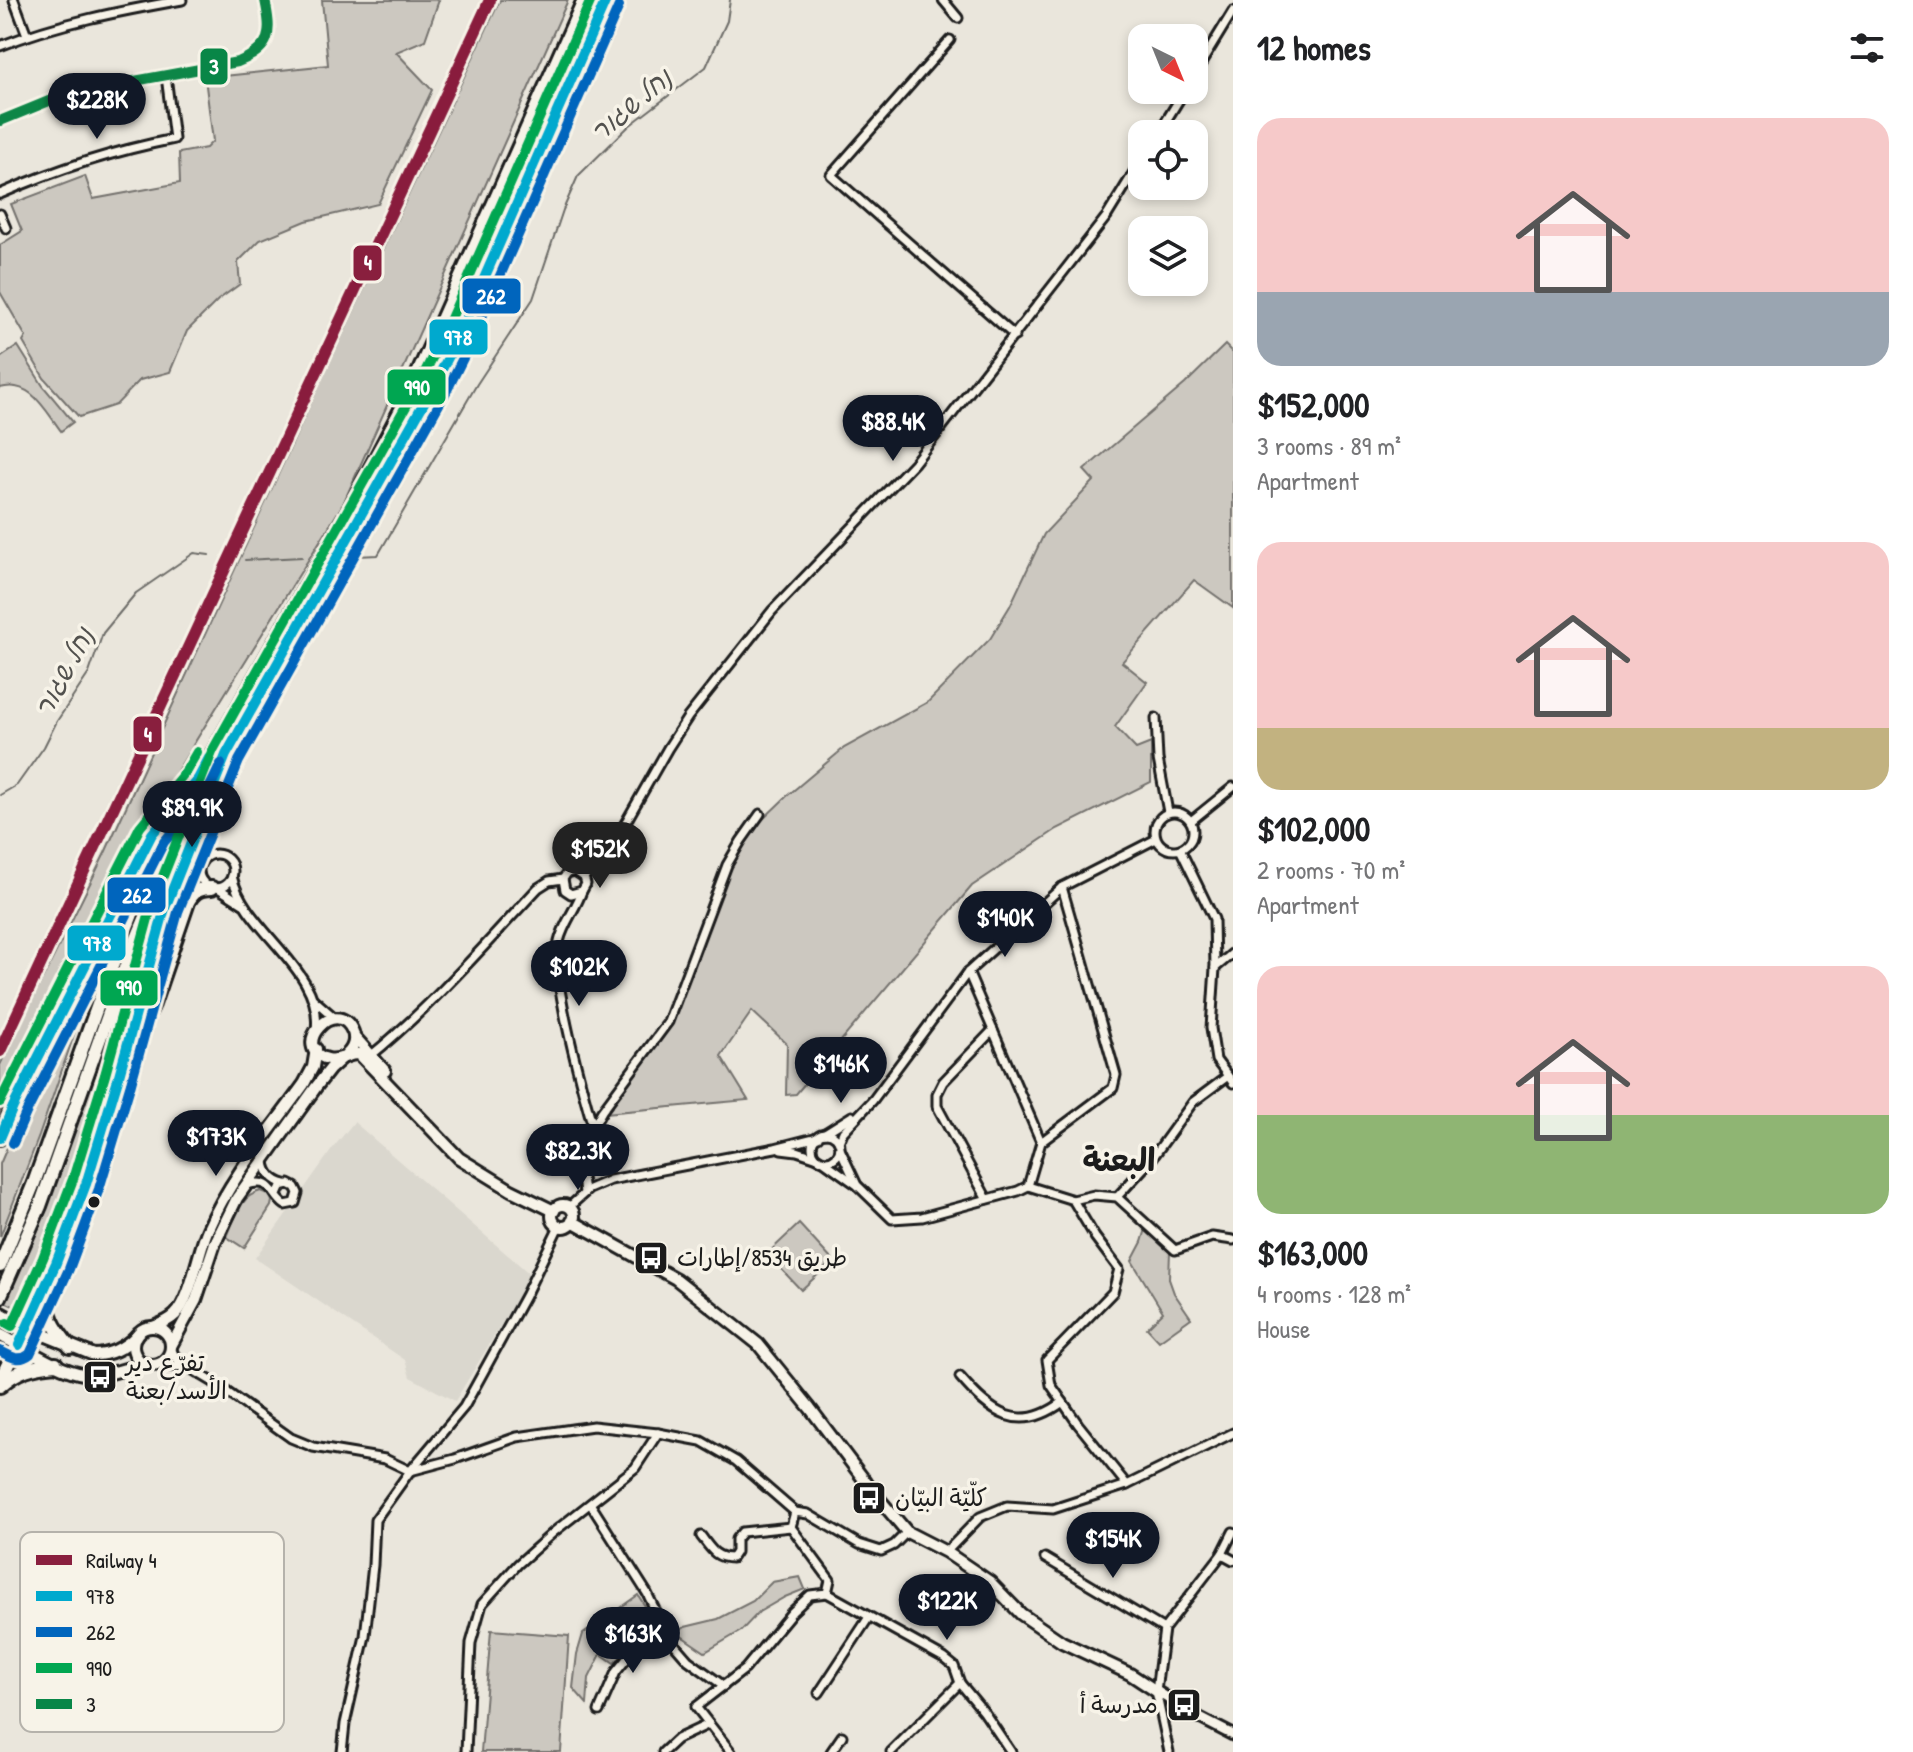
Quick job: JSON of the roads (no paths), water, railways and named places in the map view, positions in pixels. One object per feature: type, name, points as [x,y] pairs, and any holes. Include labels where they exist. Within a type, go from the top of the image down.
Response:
[{"type":"highway","points":[[0,1266],[34,1183],[147,876],[351,506],[408,396],[584,0]]},
{"type":"highway","points":[[0,1297],[40,1206],[143,922],[169,862],[458,338],[606,0]]},
{"type":"highway","points":[[0,1383],[27,1328],[86,1184],[165,908],[226,755]]},
{"type":"highway","points":[[0,1138],[152,834],[198,779]]},
{"type":"highway","points":[[118,1079],[149,1013],[191,896],[200,889],[215,888]]},
{"type":"highway","points":[[58,1256],[48,1295],[48,1308],[55,1327],[70,1347]]},
{"type":"highway","points":[[0,1383],[17,1372],[39,1365],[56,1364]]},
{"type":"main road","points":[[369,1057],[359,1054],[326,1059],[316,1049],[313,1040],[316,1030],[323,1022],[336,1019],[348,1024],[369,1057],[459,1158],[511,1190],[554,1211]]},
{"type":"main road","points":[[0,1335],[56,1364],[87,1374],[109,1373],[144,1364],[157,1365],[167,1358],[196,1300],[221,1230],[245,1186],[316,1087],[352,1048],[354,1036]]},
{"type":"main road","points":[[0,1313],[27,1328],[94,1355],[110,1354],[145,1328],[169,1320],[182,1306],[215,1213],[304,1084],[313,1067],[316,1049]]},
{"type":"main road","points":[[562,1205],[569,1207],[573,1212],[572,1221],[559,1226],[553,1220],[554,1211],[562,1205]]},
{"type":"main road","points":[[572,1221],[676,1279],[758,1344],[907,1532],[946,1552],[990,1582],[1021,1614],[1062,1642],[1130,1674],[1156,1691]]},
{"type":"main road","points":[[153,1327],[167,1334],[171,1347]]},
{"type":"main road","points":[[136,1336],[133,1352],[144,1364]]},
{"type":"street","points":[[14,0],[27,35]]},
{"type":"street","points":[[0,46],[27,35],[182,0]]},
{"type":"street","points":[[0,121],[49,101],[238,62],[259,53],[269,35],[265,0]]},
{"type":"street","points":[[943,0],[958,18]]},
{"type":"street","points":[[1208,52],[1233,11]]},
{"type":"street","points":[[950,40],[831,175],[1015,336]]},
{"type":"street","points":[[0,194],[75,164],[174,139],[166,76]]},
{"type":"street","points":[[584,877],[619,834],[688,717],[763,623],[914,463],[1107,216],[1128,182]]},
{"type":"street","points":[[0,214],[6,228]]},
{"type":"street","points":[[1156,718],[1158,759],[1168,812]]},
{"type":"street","points":[[1191,821],[1233,787]]},
{"type":"street","points":[[1168,812],[1181,812],[1191,821],[1192,838],[1180,849],[1169,849],[1156,839],[1155,826],[1168,812]]},
{"type":"street","points":[[584,1193],[582,1177],[588,1136],[602,1111],[668,1022],[727,865],[760,814]]},
{"type":"street","points":[[820,1159],[834,1159],[843,1132],[873,1100],[968,972],[1062,887],[1156,839]]},
{"type":"street","points":[[1117,1197],[1151,1160],[1193,1102],[1230,1080],[1216,1060],[1211,1028],[1214,919],[1180,849]]},
{"type":"street","points":[[247,908],[236,899],[207,886],[199,877],[199,866],[206,857],[216,854],[226,858],[232,867],[235,886],[247,908],[306,983],[312,998],[316,1030]]},
{"type":"street","points":[[369,1057],[460,972],[538,888],[549,881],[563,879],[571,871],[578,871],[586,884],[559,942],[558,972],[574,1059],[593,1127]]},
{"type":"street","points":[[215,888],[228,883],[232,876]]},
{"type":"street","points":[[563,879],[563,886],[568,892],[575,894],[582,891]]},
{"type":"street","points":[[1028,1186],[1041,1142],[1113,1088],[1116,1075],[1062,887]]},
{"type":"street","points":[[1215,968],[1233,953]]},
{"type":"street","points":[[968,972],[1041,1142]]},
{"type":"street","points":[[312,998],[336,1019]]},
{"type":"street","points":[[987,1199],[941,1116],[937,1094],[943,1082],[993,1030]]},
{"type":"street","points":[[569,1207],[589,1189],[610,1180],[775,1148],[821,1135],[873,1100]]},
{"type":"street","points":[[821,1135],[834,1136],[857,1185]]},
{"type":"street","points":[[820,1159],[813,1148],[821,1135]]},
{"type":"street","points":[[775,1148],[820,1159],[857,1185],[892,1219],[922,1217],[1028,1186],[1073,1200],[1094,1195],[1117,1197],[1175,1250],[1212,1237],[1233,1240]]},
{"type":"street","points":[[245,1186],[263,1184],[273,1190],[285,1205],[292,1205],[297,1200],[295,1187],[271,1177],[265,1168],[265,1158]]},
{"type":"street","points":[[277,1195],[279,1188],[285,1184]]},
{"type":"street","points":[[1073,1200],[1119,1269],[1113,1292],[1047,1360],[1051,1385],[1127,1485]]},
{"type":"street","points":[[342,1752],[345,1724],[365,1636],[375,1520],[410,1471],[464,1407],[525,1296],[559,1226]]},
{"type":"street","points":[[171,1347],[178,1361],[213,1382],[282,1433],[301,1443],[326,1450],[385,1459],[410,1471],[517,1437],[593,1426],[658,1433],[701,1441],[736,1461],[795,1512],[808,1514],[859,1544],[881,1551],[894,1545],[907,1532]]},
{"type":"street","points":[[157,1365],[173,1365],[193,1371]]},
{"type":"street","points":[[960,1377],[994,1411],[1009,1416],[1041,1416],[1063,1402]]},
{"type":"street","points":[[466,1752],[471,1643],[482,1604],[518,1564],[555,1531],[635,1468],[658,1433]]},
{"type":"street","points":[[946,1552],[980,1517],[1007,1506],[1053,1509],[1127,1485],[1233,1433]]},
{"type":"street","points":[[591,1505],[647,1593],[668,1637],[688,1660],[724,1686]]},
{"type":"street","points":[[791,1527],[795,1512]]},
{"type":"street","points":[[701,1536],[721,1558],[732,1558],[736,1552],[736,1539],[742,1532],[791,1527]]},
{"type":"street","points":[[791,1527],[830,1580],[827,1593]]},
{"type":"street","points":[[1169,1752],[1156,1691],[1164,1629],[1222,1554],[1233,1532]]},
{"type":"street","points":[[1222,1554],[1233,1560]]},
{"type":"street","points":[[1045,1558],[1164,1629]]},
{"type":"street","points":[[731,1752],[696,1707],[745,1669],[810,1595],[827,1593],[954,1666],[960,1683],[1011,1752]]},
{"type":"street","points":[[819,1693],[869,1617]]},
{"type":"street","points":[[599,1711],[616,1672],[637,1646],[668,1637]]},
{"type":"street","points":[[891,1752],[960,1683]]},
{"type":"street","points":[[1156,1691],[1233,1735]]},
{"type":"street","points":[[663,1752],[677,1739],[709,1724]]},
{"type":"street","points":[[831,1752],[842,1736]]},
{"type":"waterway","name":"נחל שגור","points":[[357,556],[378,555],[477,384],[533,299],[563,210],[578,176],[629,126],[706,67],[727,21],[730,0]]},
{"type":"waterway","name":"נחל שגור","points":[[0,795],[17,785],[44,747],[57,721],[89,673],[103,633],[136,593],[194,553],[209,555]]},
{"type":"waterway","name":"נחל שגור","points":[[245,560],[302,557]]},
{"type":"rail line","name":"4","points":[[0,1051],[490,0]]},
{"type":"place","name":"طريق 8534/إطارات","points":[[651,1258]]},
{"type":"place","name":"تفرّع دير الأسد/بعنة","points":[[100,1377]]},
{"type":"place","name":"كلّيّة البيّان","points":[[869,1498]]},
{"type":"place","name":"مدرسة أ","points":[[1184,1705]]},
{"type":"district","name":"البعنة","points":[[1119,1160]]}]
